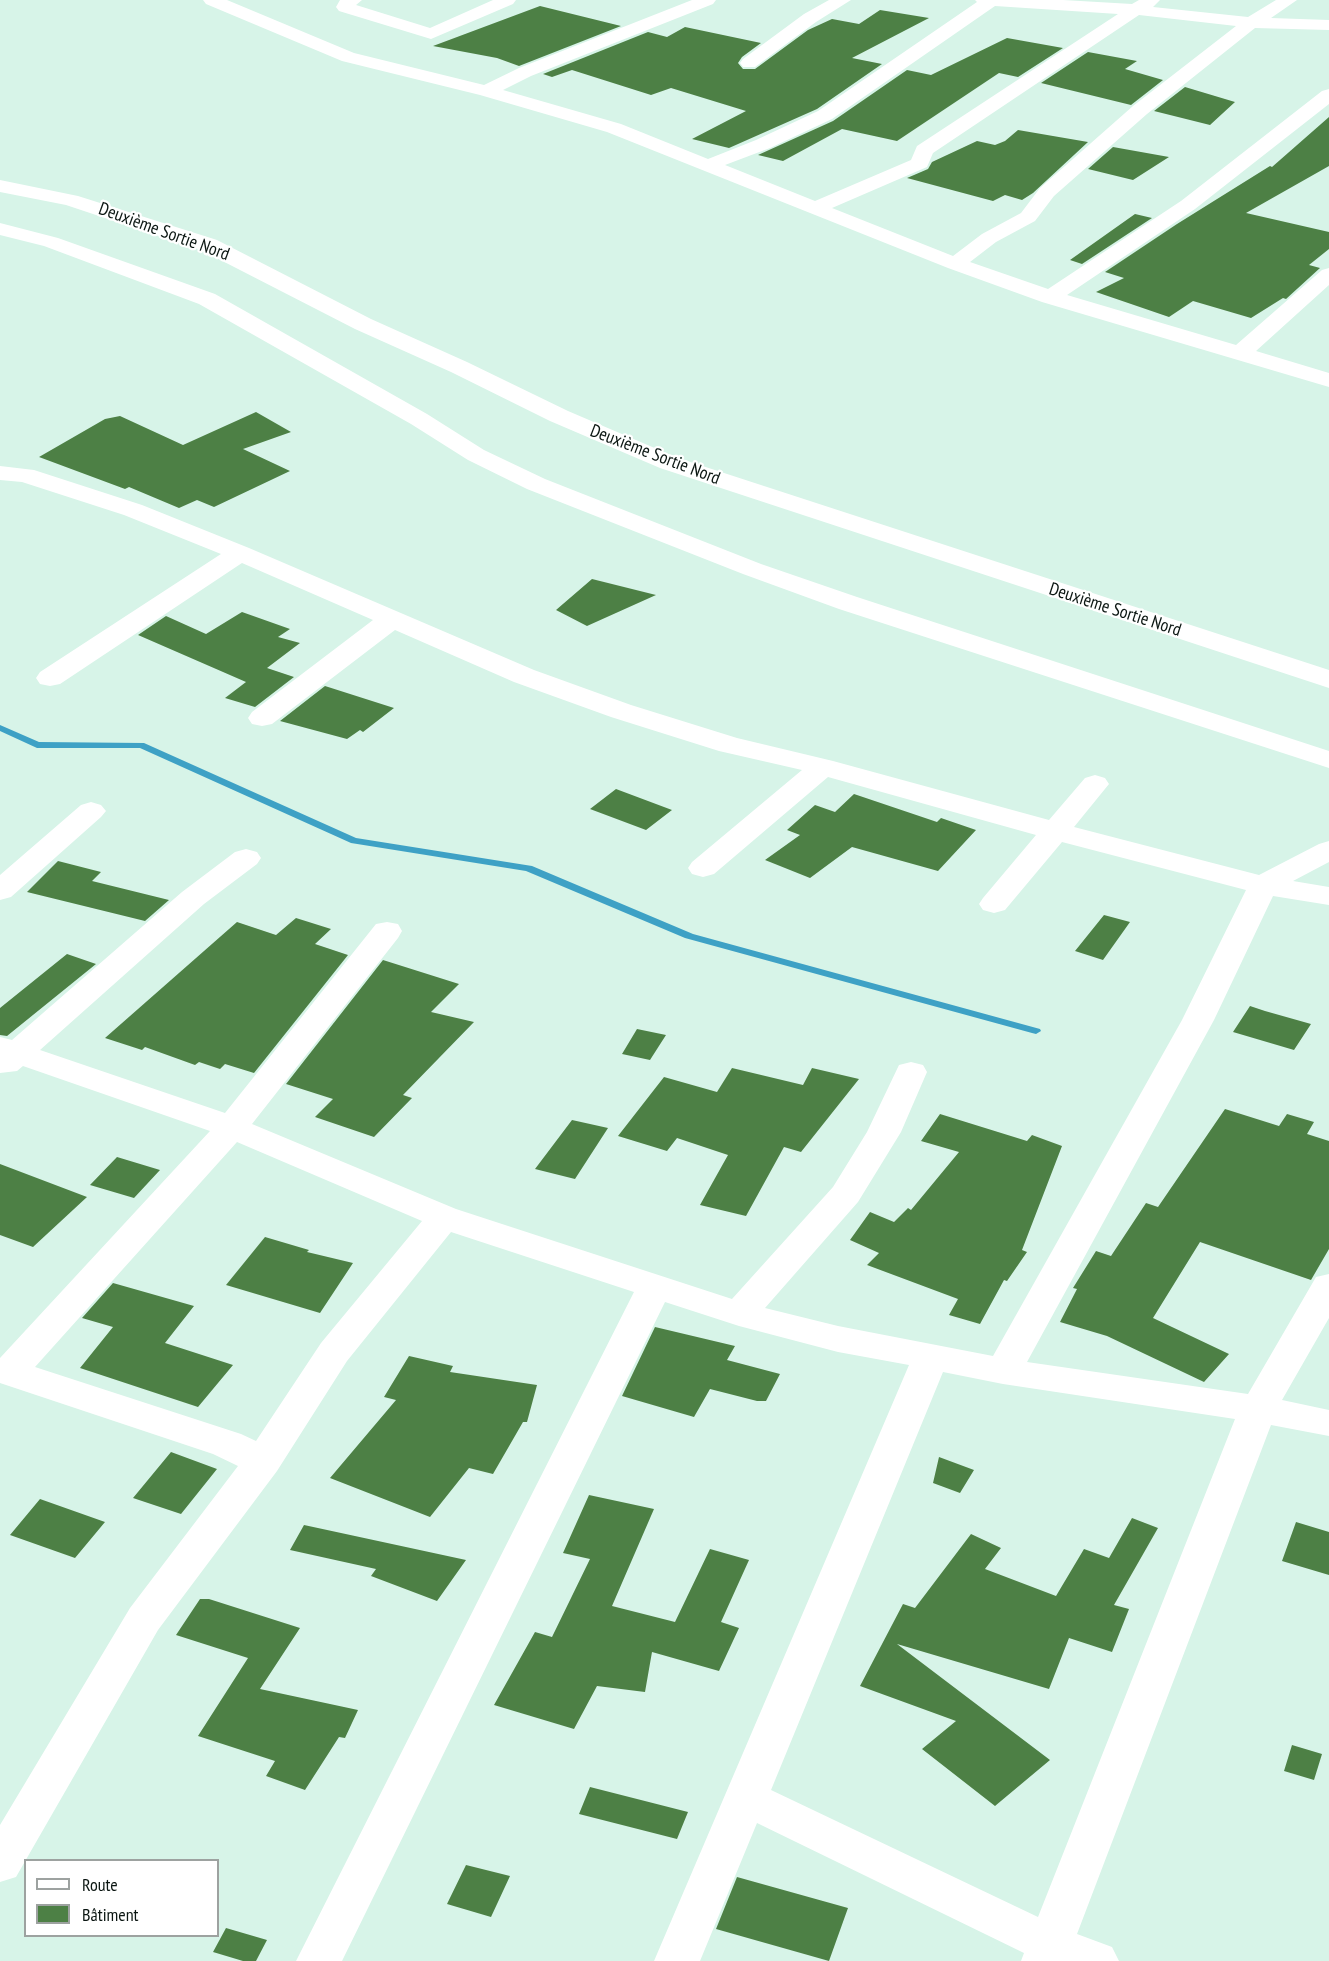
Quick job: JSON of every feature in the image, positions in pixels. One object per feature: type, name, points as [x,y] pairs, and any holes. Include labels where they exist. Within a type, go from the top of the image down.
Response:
[{"type":"main road","name":"Deuxième Sortie Nord","points":[[0,186],[90,205],[209,245],[363,324],[459,367],[559,416],[669,463],[1329,679]]},
{"type":"street","points":[[212,0],[306,41],[390,68],[486,91],[614,128],[813,209],[955,264],[1050,297],[1329,380]]},
{"type":"street","points":[[353,0],[347,2],[345,7],[425,34],[437,34],[507,0]]},
{"type":"street","points":[[486,91],[525,72],[707,0]]},
{"type":"street","points":[[749,63],[810,18],[842,0]]},
{"type":"street","points":[[984,0],[1144,5],[1251,23],[1329,25]]},
{"type":"street","points":[[709,165],[763,144],[825,115],[992,0]]},
{"type":"street","points":[[955,264],[989,238],[1028,217],[1047,192],[1140,110],[1251,23],[1288,0]]},
{"type":"street","points":[[813,209],[920,163],[924,150],[1144,5]]},
{"type":"street","points":[[306,41],[382,19]]},
{"type":"street","points":[[1050,297],[1188,205],[1329,95]]},
{"type":"street","points":[[0,229],[51,242],[207,298],[419,419],[476,455],[536,484],[752,569],[848,603],[1329,760]]},
{"type":"street","points":[[1240,354],[1329,274]]},
{"type":"street","points":[[0,473],[25,476],[133,510],[240,553],[524,676],[621,711],[729,745],[823,767],[1055,831],[1263,885],[1329,897]]},
{"type":"street","points":[[50,678],[240,553]]},
{"type":"street","points":[[262,718],[393,618]]},
{"type":"street","points":[[703,868],[823,767]]},
{"type":"street","points":[[994,904],[1095,784]]},
{"type":"street","points":[[0,891],[91,811]]},
{"type":"street","points":[[1003,1371],[1198,1020],[1263,885],[1329,850]]},
{"type":"street","points":[[5,1056],[193,898],[246,858]]},
{"type":"street","points":[[263,1461],[227,1444],[9,1372],[231,1128],[387,931]]},
{"type":"street","points":[[5,1056],[231,1128],[444,1217],[739,1314],[838,1339],[1003,1371],[1258,1409],[1329,1423]]},
{"type":"street","points":[[739,1314],[846,1194],[884,1132],[911,1072]]},
{"type":"street","points":[[0,1864],[144,1620],[263,1461],[334,1352],[444,1217]]},
{"type":"street","points":[[319,1961],[655,1285]]},
{"type":"street","points":[[1047,1953],[1258,1409],[1329,1286]]},
{"type":"street","points":[[677,1961],[931,1357]]},
{"type":"street","points":[[746,1798],[1047,1953],[1096,1961]]},
{"type":"building","points":[[540,6],[621,26],[519,66],[497,58],[433,46]]},
{"type":"building","points":[[880,10],[929,18],[852,58],[882,64],[817,109],[729,148],[692,139],[746,111],[671,88],[651,95],[572,70],[552,77],[543,74],[648,32],[667,37],[685,27],[761,43],[742,57],[738,63],[743,69],[755,69],[808,30],[832,19],[859,24]]},
{"type":"building","points":[[1007,38],[1063,48],[1018,77],[999,73],[897,141],[842,129],[783,161],[758,155],[833,121],[907,70],[931,75]]},
{"type":"building","points":[[1088,52],[1137,61],[1125,69],[1163,80],[1131,105],[1041,83]]},
{"type":"building","points":[[1185,87],[1235,102],[1210,125],[1154,111]]},
{"type":"building","points":[[1329,117],[1329,166],[1246,213],[1329,232],[1329,249],[1309,265],[1320,268],[1286,299],[1283,298],[1251,318],[1193,301],[1169,317],[1096,292],[1124,278],[1105,272],[1177,224],[1270,166],[1272,167]]},
{"type":"building","points":[[1018,130],[1088,142],[1033,193],[1022,200],[1005,195],[993,201],[907,178],[928,169],[932,162],[977,141],[995,145],[1005,141]]},
{"type":"building","points":[[1113,147],[1169,157],[1133,180],[1088,169]]},
{"type":"building","points":[[1135,214],[1152,218],[1082,264],[1070,260]]},
{"type":"building","points":[[256,412],[291,432],[243,449],[290,471],[214,507],[197,500],[179,508],[129,487],[125,489],[39,457],[105,419],[120,416],[183,445]]},
{"type":"building","points":[[592,579],[656,595],[587,626],[556,610]]},
{"type":"building","points":[[242,612],[290,629],[278,637],[300,643],[267,668],[294,677],[255,707],[225,698],[246,682],[138,635],[166,616],[206,634]]},
{"type":"building","points":[[325,686],[394,708],[363,732],[360,730],[347,739],[280,721]]},
{"type":"building","points":[[616,789],[672,810],[646,830],[590,809]]},
{"type":"building","points":[[854,794],[937,822],[941,818],[976,830],[938,871],[852,847],[810,878],[765,860],[800,835],[787,830],[815,805],[835,812]]},
{"type":"building","points":[[58,861],[101,872],[92,881],[169,900],[145,921],[27,892]]},
{"type":"building","points":[[1104,915],[1130,922],[1103,960],[1075,951]]},
{"type":"building","points":[[296,918],[331,929],[315,944],[348,955],[254,1073],[225,1064],[220,1069],[199,1062],[195,1065],[145,1047],[142,1050],[105,1038],[237,922],[276,935]]},
{"type":"building","points":[[67,954],[96,964],[7,1036],[0,1035],[0,1008]]},
{"type":"building","points":[[383,960],[459,984],[431,1012],[474,1022],[403,1095],[412,1098],[374,1137],[315,1117],[333,1099],[286,1084]]},
{"type":"building","points":[[1250,1006],[1311,1024],[1294,1050],[1233,1032]]},
{"type":"building","points":[[637,1029],[666,1035],[650,1060],[622,1054]]},
{"type":"building","points":[[732,1068],[803,1085],[812,1068],[859,1079],[801,1152],[784,1147],[746,1216],[700,1205],[728,1155],[677,1138],[667,1151],[618,1136],[664,1077],[717,1092]]},
{"type":"building","points":[[1225,1109],[1279,1126],[1287,1114],[1314,1122],[1307,1134],[1329,1141],[1329,1249],[1311,1280],[1200,1242],[1153,1318],[1229,1354],[1204,1382],[1107,1336],[1060,1322],[1077,1289],[1073,1288],[1096,1251],[1111,1256],[1146,1203],[1158,1207]]},
{"type":"building","points":[[940,1114],[1027,1141],[1032,1135],[1062,1146],[1022,1250],[1027,1252],[1007,1281],[1004,1280],[980,1324],[949,1315],[958,1299],[867,1265],[879,1253],[850,1240],[870,1212],[894,1222],[908,1208],[911,1210],[959,1152],[921,1141]]},
{"type":"building","points":[[572,1120],[608,1128],[575,1179],[535,1169]]},
{"type":"building","points":[[117,1157],[160,1170],[134,1198],[90,1185]]},
{"type":"building","points":[[0,1164],[87,1197],[33,1247],[0,1235]]},
{"type":"building","points":[[265,1237],[309,1250],[307,1252],[353,1263],[320,1313],[226,1285]]},
{"type":"building","points":[[113,1283],[194,1306],[165,1343],[233,1365],[198,1407],[80,1368],[113,1327],[82,1318]]},
{"type":"building","points":[[655,1327],[735,1346],[727,1360],[780,1374],[766,1401],[757,1401],[710,1389],[694,1417],[622,1396]]},
{"type":"building","points":[[409,1356],[453,1366],[450,1372],[537,1385],[527,1422],[523,1422],[493,1474],[469,1468],[430,1517],[330,1478],[396,1400],[384,1397]]},
{"type":"building","points":[[171,1452],[217,1469],[181,1514],[133,1498]]},
{"type":"building","points":[[939,1457],[974,1470],[960,1493],[933,1483]]},
{"type":"building","points":[[589,1495],[654,1509],[612,1606],[675,1622],[710,1549],[749,1560],[721,1622],[739,1628],[719,1671],[652,1652],[645,1692],[597,1686],[574,1729],[494,1705],[535,1632],[552,1637],[590,1559],[563,1553]]},
{"type":"building","points":[[40,1499],[105,1522],[75,1558],[10,1535]]},
{"type":"building","points":[[1132,1518],[1158,1528],[1114,1605],[1129,1609],[1112,1652],[1069,1638],[1049,1689],[897,1644],[1050,1760],[995,1806],[922,1749],[956,1721],[860,1686],[903,1604],[915,1608],[971,1534],[1001,1548],[985,1569],[1056,1596],[1084,1549],[1109,1558]]},
{"type":"building","points":[[1296,1522],[1329,1532],[1329,1575],[1282,1561]]},
{"type":"building","points":[[304,1525],[466,1560],[437,1601],[371,1576],[376,1569],[290,1550]]},
{"type":"building","points":[[200,1599],[209,1599],[300,1628],[260,1689],[358,1710],[345,1738],[339,1737],[305,1790],[266,1776],[275,1761],[198,1736],[248,1658],[176,1635]]},
{"type":"building","points":[[1292,1745],[1322,1754],[1314,1780],[1284,1771]]},
{"type":"building","points":[[590,1787],[688,1812],[677,1839],[579,1814]]},
{"type":"building","points":[[466,1865],[510,1876],[491,1917],[447,1904]]},
{"type":"building","points":[[737,1877],[848,1908],[829,1961],[716,1929]]},
{"type":"building","points":[[226,1928],[267,1940],[256,1961],[243,1961],[213,1952]]},
{"type":"waterway","points":[[0,728],[37,745],[141,745],[354,841],[528,868],[689,936],[1036,1031]]}]
